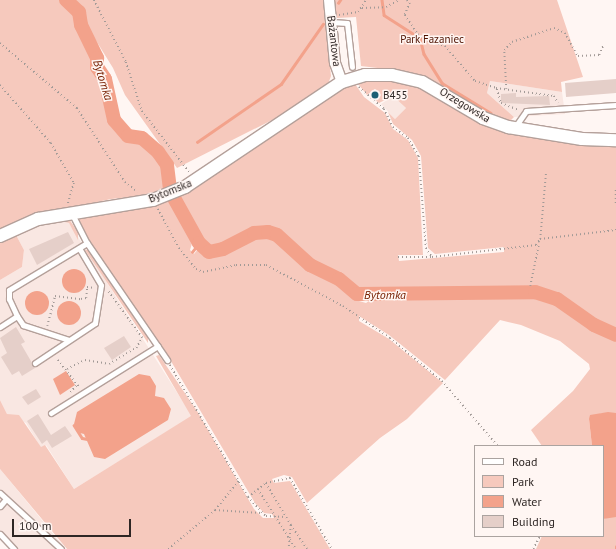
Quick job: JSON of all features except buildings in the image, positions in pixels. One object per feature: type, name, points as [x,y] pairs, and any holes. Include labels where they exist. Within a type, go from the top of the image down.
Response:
[{"type":"street","name":"Bażantowa","points":[[329,0],[333,18],[335,63],[349,76]]},
{"type":"street","name":"Orzegowska","points":[[319,97],[349,76],[384,74],[422,82],[483,118],[514,128],[582,139],[616,140]]},
{"type":"street","name":"Bytomska","points":[[0,236],[38,219],[153,200],[195,181],[319,97]]},
{"type":"lane","points":[[333,18],[347,23],[349,76]]},
{"type":"lane","points":[[514,128],[526,111],[616,105]]},
{"type":"lane","points":[[71,213],[87,243],[167,360]]},
{"type":"lane","points":[[69,340],[23,325],[9,299],[9,290],[87,243]]},
{"type":"lane","points":[[35,363],[95,323],[101,285],[80,248]]},
{"type":"lane","points":[[0,327],[17,316]]},
{"type":"lane","points":[[51,413],[158,346]]},
{"type":"lane","points":[[0,493],[61,549]]},
{"type":"lane","points":[[0,506],[6,498]]},
{"type":"lane","points":[[0,534],[14,549]]},
{"type":"path","points":[[94,0],[126,62],[142,111],[166,138],[195,181]]},
{"type":"path","points":[[333,18],[354,14],[362,8],[366,0]]},
{"type":"path","points":[[362,8],[382,8],[399,0]]},
{"type":"path","points":[[407,0],[410,4],[405,15],[418,34],[430,42],[445,46],[475,81],[496,88],[554,96],[560,108]]},
{"type":"path","points":[[506,89],[504,50],[512,42],[554,28],[565,32],[578,56],[599,55],[603,46]]},
{"type":"path","points":[[0,43],[77,108],[125,182],[153,200],[179,248],[196,269],[203,272],[236,265],[266,265],[343,306],[390,338],[447,385],[497,445]]},
{"type":"path","points":[[349,76],[361,92],[388,114],[393,126],[408,138],[419,156],[426,248],[428,254],[434,257]]},
{"type":"path","points":[[0,85],[51,143],[74,183],[68,205],[71,213]]},
{"type":"path","points":[[496,88],[501,103],[507,107],[526,111]]},
{"type":"path","points":[[530,286],[540,240],[546,171]]},
{"type":"path","points":[[616,190],[616,204]]},
{"type":"path","points":[[398,258],[434,257],[532,246],[540,240],[616,230]]},
{"type":"path","points":[[46,328],[55,296],[86,298],[87,287],[93,287]]},
{"type":"path","points":[[67,369],[85,360],[109,364],[136,348],[142,338],[109,290],[105,289]]},
{"type":"path","points":[[58,360],[67,369],[78,386],[70,392]]},
{"type":"path","points":[[167,360],[248,497],[261,513]]},
{"type":"path","points":[[248,497],[266,484],[290,478],[332,549]]},
{"type":"path","points":[[168,549],[215,510],[239,480]]},
{"type":"path","points":[[266,484],[307,549]]},
{"type":"path","points":[[258,489],[296,549]]},
{"type":"path","points":[[215,510],[261,513],[286,517]]},
{"type":"path","points":[[290,549],[291,525]]},
{"type":"path","points":[[534,549],[540,537]]},
{"type":"shaded area","points":[[490,81],[562,92],[565,114],[514,117],[487,93]]},
{"type":"shaded area","points":[[393,96],[406,108],[395,119],[381,104]]},
{"type":"shaded area","points":[[60,221],[69,223],[192,416],[74,489],[46,445],[41,448],[26,423],[7,414],[0,400],[0,280],[22,267],[24,250],[16,235],[36,226]]},
{"type":"shaded area","points":[[0,469],[63,545],[56,549],[16,549],[11,541],[0,539]]},
{"type":"green space","points":[[0,0],[62,0],[78,14],[78,24],[104,84],[110,119],[121,133],[131,140],[142,142],[161,159],[167,174],[168,189],[159,194],[111,199],[39,215],[0,229]]},
{"type":"green space","name":"Park Fazaniec","points":[[71,0],[557,0],[583,77],[561,82],[562,92],[490,81],[487,93],[514,117],[509,122],[476,109],[432,80],[402,71],[361,66],[356,17],[337,18],[333,10],[324,11],[331,76],[327,87],[282,115],[177,168],[125,95],[113,68]]},
{"type":"green space","points":[[355,80],[409,80],[481,119],[616,142],[616,334],[559,299],[535,291],[507,288],[425,293],[357,291],[329,268],[310,259],[288,237],[270,229],[256,229],[213,248],[204,244],[176,195],[353,81],[364,97],[385,113],[393,129],[408,140],[418,158],[423,255],[398,255],[399,261],[504,252],[504,247],[435,254],[428,248],[421,156],[412,140],[393,124],[388,112],[395,119],[406,108],[393,96],[379,103],[375,100],[381,95],[375,89],[367,95]]},
{"type":"green space","points":[[170,196],[193,240],[190,250],[194,254],[199,248],[203,252],[217,255],[256,235],[273,236],[305,263],[335,280],[359,301],[366,303],[376,296],[507,292],[534,293],[555,299],[593,326],[616,336],[616,413],[602,413],[589,419],[592,445],[541,445],[531,430],[573,391],[590,369],[589,364],[560,341],[521,325],[500,320],[445,380],[389,335],[359,316],[359,321],[389,339],[443,383],[407,419],[380,438],[307,503],[292,477],[284,475],[272,479],[274,483],[290,481],[330,549],[67,549],[0,469],[0,400],[7,414],[19,415],[41,447],[45,445],[74,489],[191,416],[156,356],[159,355],[197,411],[254,509],[263,518],[274,518],[272,514],[264,513],[255,503],[162,346],[92,246],[80,224],[80,218],[85,215],[93,216]]},
{"type":"green space","points":[[69,219],[78,232],[78,240],[69,223],[60,221],[36,226],[16,235],[24,250],[22,267],[0,280],[0,239],[29,225]]},
{"type":"green space","points":[[85,250],[89,250],[148,337],[148,343]]},
{"type":"green space","points":[[616,517],[616,549],[536,549],[542,537],[604,537],[604,519]]},
{"type":"water","points":[[74,269],[83,272],[86,281],[83,290],[74,293],[65,290],[62,281],[65,272]]},
{"type":"water","points":[[37,291],[46,294],[49,303],[46,312],[37,315],[28,312],[25,303],[28,294]]},
{"type":"water","points":[[69,301],[78,304],[81,313],[78,322],[69,325],[60,322],[57,313],[60,304]]},
{"type":"water","points":[[66,371],[75,385],[60,395],[53,379]]},
{"type":"water","points":[[139,374],[150,376],[156,386],[155,396],[164,398],[171,409],[168,420],[105,459],[94,457],[84,434],[80,433],[74,424],[77,412]]},
{"type":"water","points":[[608,412],[616,413],[616,517],[604,519],[604,445],[592,445],[589,419],[590,415]]},
{"type":"waterway","name":"Bytomka","points":[[66,0],[79,12],[81,25],[97,58],[97,67],[105,79],[114,120],[128,136],[142,138],[158,152],[167,165],[170,189]]},
{"type":"waterway","points":[[382,0],[384,15],[420,38],[424,54],[442,83],[491,113]]},
{"type":"waterway","points":[[197,142],[281,84],[323,24]]},
{"type":"waterway","name":"Bytomka","points":[[174,198],[199,243],[209,252],[223,249],[254,233],[268,232],[277,235],[310,265],[339,279],[357,294],[535,292],[557,299],[594,325],[616,335]]},
{"type":"waterway","points":[[192,252],[199,243]]},
{"type":"waterway","points":[[74,425],[82,438],[87,439]]},
{"type":"place","name":"B455","points":[[375,95]]}]
